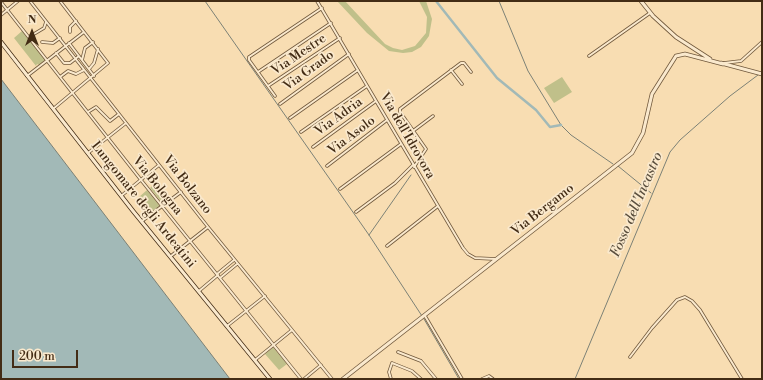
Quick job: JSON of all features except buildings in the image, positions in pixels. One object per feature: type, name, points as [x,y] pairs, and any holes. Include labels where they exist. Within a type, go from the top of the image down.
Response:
[{"type":"street","points":[[1,15],[18,1]]},
{"type":"street","name":"Via Bolzano","points":[[30,1],[237,264],[265,296],[332,379]]},
{"type":"street","points":[[53,109],[108,63],[60,1]]},
{"type":"street","name":"Via dell'Idrovora","points":[[317,1],[368,86],[400,144],[468,253],[482,259],[496,259]]},
{"type":"street","points":[[641,1],[650,13],[692,48],[723,64],[762,74]]},
{"type":"street","name":"Via Bologna","points":[[1,2],[141,180],[302,379]]},
{"type":"street","points":[[275,96],[249,58],[322,8]]},
{"type":"street","points":[[589,56],[650,13]]},
{"type":"street","points":[[29,37],[44,28],[46,22]]},
{"type":"street","points":[[70,32],[70,27],[76,22]]},
{"type":"street","points":[[258,72],[331,23]]},
{"type":"street","points":[[28,76],[84,32]]},
{"type":"street","points":[[42,42],[53,43],[60,38]]},
{"type":"street","name":"Via Mestre","points":[[268,87],[340,38]]},
{"type":"street","name":"Lungomare degli Ardeatini","points":[[1,42],[121,196],[270,379]]},
{"type":"street","points":[[82,60],[85,48],[93,42]]},
{"type":"street","points":[[723,64],[741,61],[762,42]]},
{"type":"street","points":[[69,43],[94,76]]},
{"type":"street","points":[[89,69],[94,63],[98,49]]},
{"type":"street","points":[[56,53],[64,63],[70,63],[79,56]]},
{"type":"street","name":"Via Grado","points":[[280,104],[349,54]]},
{"type":"street","name":"Via Bergamo","points":[[343,379],[633,151],[643,133],[652,94],[676,56],[685,54],[723,64]]},
{"type":"street","points":[[356,212],[395,183],[414,166],[426,150],[400,112],[400,109],[463,62],[471,72]]},
{"type":"street","points":[[60,77],[68,71],[76,74],[84,70]]},
{"type":"street","points":[[290,118],[358,70]]},
{"type":"street","points":[[451,70],[462,84]]},
{"type":"street","points":[[301,132],[368,86]]},
{"type":"street","name":"Via Adria","points":[[313,147],[376,101]]},
{"type":"street","points":[[88,112],[96,106],[110,120],[119,114]]},
{"type":"street","points":[[414,131],[433,116]]},
{"type":"street","name":"Via Asolo","points":[[327,166],[387,120]]},
{"type":"street","points":[[88,153],[126,122]]},
{"type":"street","points":[[340,189],[400,144]]},
{"type":"street","points":[[121,196],[159,165]]},
{"type":"street","points":[[142,222],[181,192]]},
{"type":"street","points":[[387,246],[438,206]]},
{"type":"street","points":[[171,256],[208,227]]},
{"type":"street","points":[[199,291],[234,260]]},
{"type":"street","points":[[220,278],[237,264]]},
{"type":"street","points":[[227,326],[265,296]]},
{"type":"street","points":[[630,357],[653,326],[679,298],[689,299],[699,308],[742,379]]},
{"type":"street","points":[[425,316],[462,379]]},
{"type":"street","points":[[255,360],[292,330]]},
{"type":"street","points":[[398,352],[421,361],[436,379]]},
{"type":"street","points":[[391,379],[389,372],[392,363],[412,371],[421,379]]},
{"type":"street","points":[[302,379],[321,366]]},
{"type":"street","points":[[482,379],[489,376],[493,379]]},
{"type":"green space","points":[[337,1],[345,1],[385,44],[402,50],[415,46],[426,33],[427,17],[419,1],[426,1],[432,19],[429,36],[421,47],[412,52],[403,53],[389,51],[367,33]]},
{"type":"green space","points":[[22,31],[45,60],[39,65],[37,64],[36,66],[14,38]]},
{"type":"green space","points":[[562,77],[572,92],[554,103],[544,88]]},
{"type":"green space","points":[[157,181],[171,198],[163,204],[150,188]]},
{"type":"green space","points":[[147,190],[160,206],[152,212],[139,197]]},
{"type":"green space","points":[[273,347],[287,364],[279,370],[265,354]]},
{"type":"water","points":[[1,79],[230,379],[1,379]]},
{"type":"waterway","points":[[205,1],[369,235],[422,316]]},
{"type":"waterway","points":[[436,1],[497,78],[536,110],[550,127],[561,125]]},
{"type":"waterway","points":[[499,1],[528,71],[561,125],[571,135],[613,164]]},
{"type":"waterway","name":"Fosso dell'Incastro","points":[[575,379],[670,152],[680,140],[730,96],[758,75]]},
{"type":"waterway","points":[[618,166],[651,193]]},
{"type":"waterway","points":[[369,235],[411,175]]},
{"type":"waterway","points":[[424,319],[459,379]]}]
